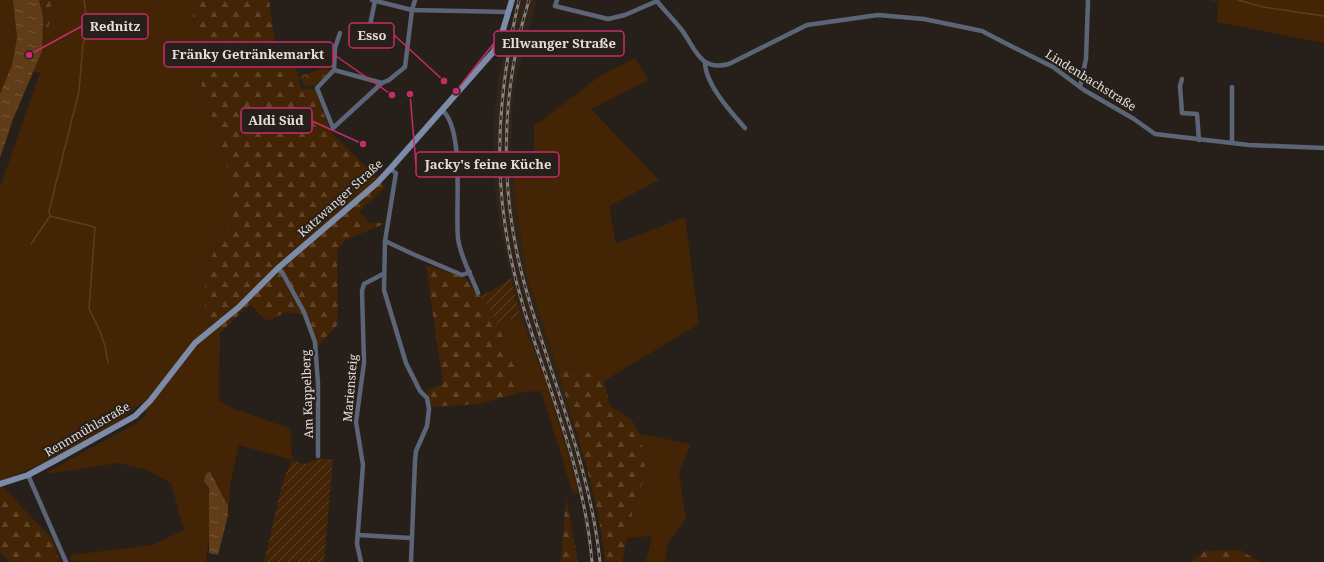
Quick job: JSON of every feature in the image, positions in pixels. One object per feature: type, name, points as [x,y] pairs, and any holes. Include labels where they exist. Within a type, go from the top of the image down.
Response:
[{"type":"main road","name":"Katzwanger Straße","points":[[185,355],[205,333],[239,307],[277,269],[377,183],[390,169],[494,51],[503,30],[512,0]]},
{"type":"main road","name":"Rennmühlstraße","points":[[0,484],[28,475],[135,416],[150,401],[185,355]]},
{"type":"street","points":[[370,25],[374,0],[412,10],[508,12]]},
{"type":"street","points":[[340,33],[335,48],[334,70],[317,88],[333,128],[382,83],[389,80],[405,67],[412,10],[415,0]]},
{"type":"street","points":[[557,0],[555,6],[608,19],[625,15],[657,1],[682,30],[697,55],[705,62],[705,68],[714,88],[726,106],[745,128]]},
{"type":"street","points":[[1080,87],[1083,80],[1086,59],[1088,0]]},
{"type":"street","name":"Lindenbachstraße","points":[[705,62],[720,66],[729,64],[806,25],[855,17],[878,15],[899,16],[982,31],[1053,67],[1080,87],[1156,134],[1232,143],[1324,148]]},
{"type":"street","points":[[334,70],[382,83]]},
{"type":"street","points":[[1182,79],[1180,86],[1182,113],[1197,114],[1199,140]]},
{"type":"street","points":[[1232,87],[1232,143]]},
{"type":"street","points":[[442,110],[454,128],[458,198],[458,239],[478,293]]},
{"type":"street","points":[[390,169],[396,173],[396,181],[385,241],[383,274],[384,290],[388,307],[397,329],[406,364],[420,391],[426,398],[429,409],[427,426],[416,451],[414,461],[411,562]]},
{"type":"street","points":[[385,241],[462,275],[470,272]]},
{"type":"street","name":"Am Kappelberg","points":[[277,269],[282,272],[304,312],[315,342],[318,384],[318,456]]},
{"type":"street","name":"Mariensteig","points":[[361,562],[357,544],[364,465],[356,422],[364,363],[362,291],[364,284],[383,274]]},
{"type":"street","points":[[28,475],[66,562]]},
{"type":"street","points":[[358,535],[411,538]]},
{"type":"shaded area","points":[[517,0],[537,0],[513,94],[511,157],[517,214],[527,276],[557,367],[592,495],[579,494],[548,386],[520,316],[501,233],[494,183],[493,130],[498,79]]},
{"type":"green space","points":[[0,0],[13,0],[17,38],[12,65],[0,94]]},
{"type":"green space","points":[[39,0],[51,0],[50,21],[42,51],[43,17]]},
{"type":"green space","points":[[51,0],[192,0],[198,73],[231,179],[233,216],[205,270],[205,314],[220,333],[219,401],[232,408],[291,429],[292,460],[239,445],[230,486],[228,506],[211,471],[205,475],[204,482],[208,489],[211,509],[206,562],[70,561],[71,555],[152,545],[184,530],[171,483],[145,469],[118,463],[48,474],[49,471],[135,424],[147,415],[141,403],[126,416],[93,438],[56,458],[0,481],[0,187],[40,73],[33,71],[46,36]]},
{"type":"green space","points":[[192,0],[269,0],[276,48],[291,45],[301,89],[315,89],[330,131],[386,187],[359,211],[370,223],[386,223],[345,240],[337,251],[338,324],[318,346],[307,315],[286,312],[267,321],[250,304],[220,333],[205,314],[205,270],[233,215],[231,179],[198,73]]},
{"type":"green space","points":[[1209,0],[1324,0],[1324,43],[1217,22],[1218,2]]},
{"type":"green space","points":[[635,58],[648,80],[591,109],[659,180],[609,206],[616,244],[685,217],[699,324],[604,381],[584,371],[557,367],[527,276],[517,214],[511,157],[534,159],[534,126],[600,76]]},
{"type":"green space","points":[[325,68],[331,71],[318,83],[305,87],[300,76]]},
{"type":"green space","points":[[426,265],[465,278],[480,296],[497,324],[515,365],[523,392],[478,404],[431,407],[427,390],[443,384]]},
{"type":"green space","points":[[511,278],[520,316],[497,324],[480,296],[493,290]]},
{"type":"green space","points":[[520,316],[548,386],[579,494],[573,493],[541,391],[523,392],[515,365],[497,324]]},
{"type":"green space","points":[[557,367],[584,371],[604,381],[610,406],[631,419],[640,434],[646,473],[634,505],[622,562],[605,562],[598,512],[579,439]]},
{"type":"green space","points":[[640,434],[691,444],[679,473],[686,519],[668,543],[665,562],[646,562],[652,536],[626,538],[634,505],[646,473]]},
{"type":"green space","points":[[317,459],[333,459],[324,562],[264,562],[283,481],[292,460],[305,464]]},
{"type":"green space","points":[[0,484],[53,540],[60,562],[10,562],[0,552]]},
{"type":"green space","points":[[566,495],[578,562],[561,562]]},
{"type":"green space","points":[[1240,550],[1260,562],[1191,562],[1205,551]]},
{"type":"water","points":[[13,0],[39,0],[43,17],[42,51],[13,119],[0,158],[0,94],[12,65],[17,38]]},
{"type":"water","points":[[210,471],[228,506],[228,515],[218,555],[209,553],[209,488],[204,482],[205,475]]},
{"type":"waterway","points":[[31,244],[50,216],[49,211],[79,91],[83,44],[88,29],[84,0]]},
{"type":"waterway","points":[[1238,0],[1263,7],[1324,16]]},
{"type":"waterway","points":[[50,216],[95,227],[89,309],[100,331],[105,346],[108,363]]},
{"type":"railway","points":[[519,0],[511,40],[501,117],[501,193],[513,269],[524,309],[574,465],[588,529],[592,562]]},
{"type":"railway","points":[[529,0],[519,35],[512,71],[508,107],[506,143],[507,179],[511,215],[525,286],[579,457],[588,491],[600,562]]},
{"type":"place","name":"Rednitz","points":[[29,55]]},
{"type":"place","name":"Esso","points":[[444,81]]},
{"type":"place","name":"Ellwanger Straße","points":[[456,91]]},
{"type":"place","name":"Jacky's feine Küche","points":[[410,94]]},
{"type":"place","name":"Fränky Getränkemarkt","points":[[392,95]]},
{"type":"place","name":"Aldi Süd","points":[[363,144]]}]
